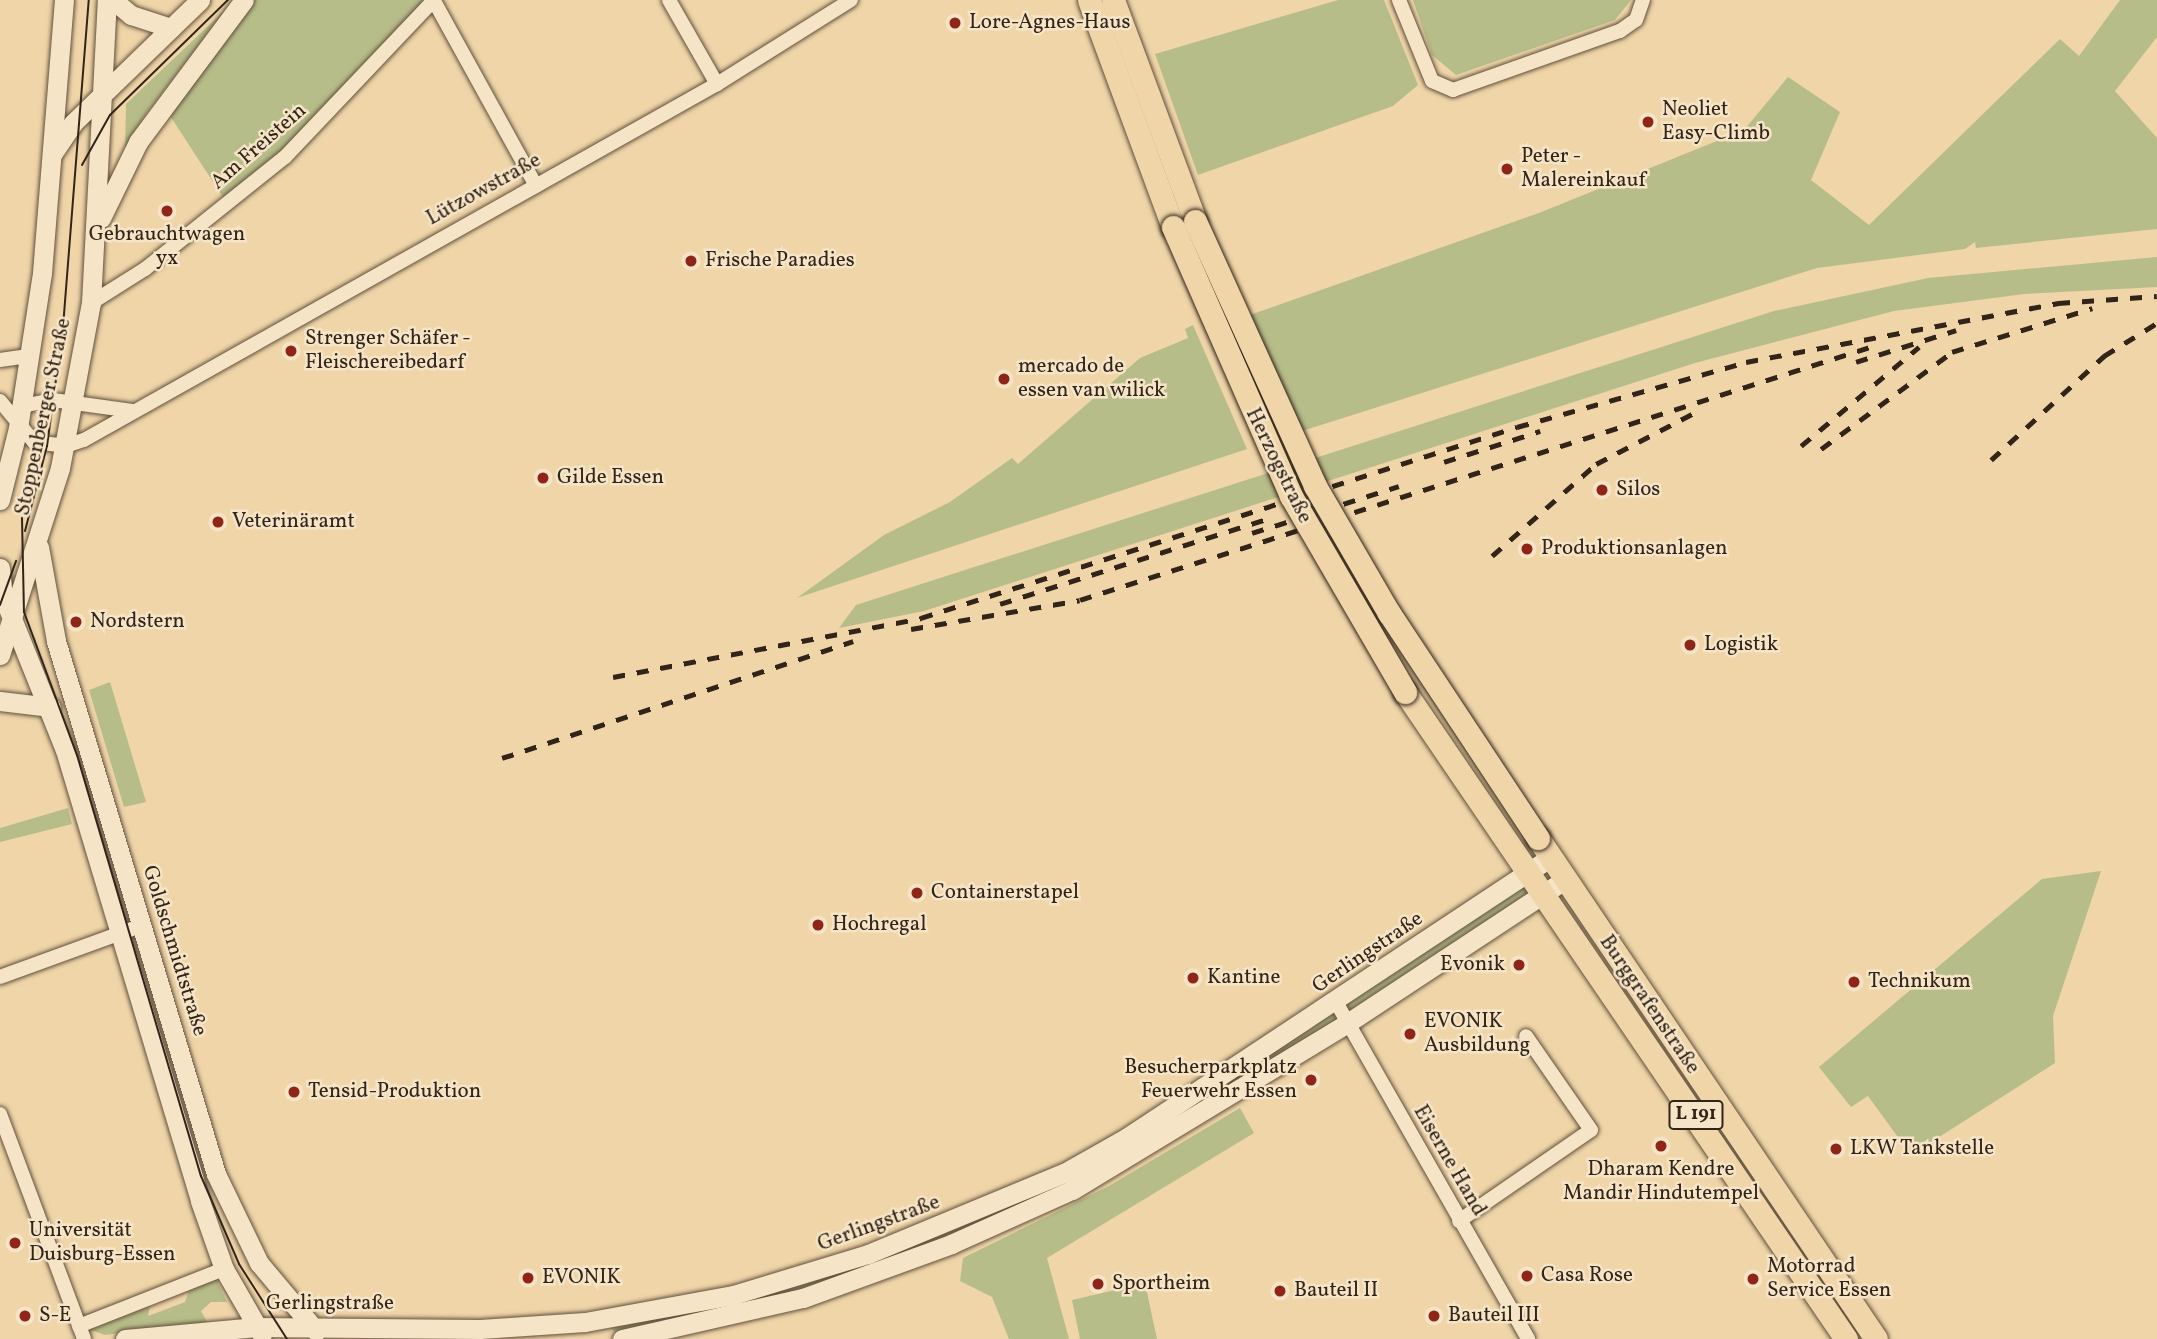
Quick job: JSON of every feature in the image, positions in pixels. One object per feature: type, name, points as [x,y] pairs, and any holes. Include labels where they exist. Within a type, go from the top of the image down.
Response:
[{"type":"main road","name":"Stoppenberger Straße","points":[[0,500],[22,407],[53,154],[64,0]]},
{"type":"main road","name":"Stoppenberger Straße","points":[[0,655],[39,547],[65,446],[91,303],[99,223],[101,94],[107,0]]},
{"type":"main road","points":[[113,0],[131,15],[171,28]]},
{"type":"main road","points":[[53,154],[101,94],[200,0]]},
{"type":"main road","name":"Stoppenberger Straße","points":[[99,223],[138,142],[244,0]]},
{"type":"main road","name":"Herzogstraße","points":[[1088,0],[1184,224],[1290,496],[1399,681],[1510,850],[1543,893]]},
{"type":"main road","name":"Herzogstraße","points":[[1113,0],[1184,224],[1315,486],[1389,612],[1566,879]]},
{"type":"main road","name":"Goldschmidtstraße","points":[[39,547],[56,640],[226,1202],[259,1262],[318,1333]]},
{"type":"main road","name":"Goldschmidtstraße","points":[[0,568],[12,621],[51,707],[224,1269],[260,1333]]},
{"type":"main road","points":[[0,701],[51,707]]},
{"type":"main road","name":"Gerlingstraße","points":[[125,1339],[260,1333],[480,1329],[585,1322],[796,1278],[936,1230],[1064,1173],[1336,1002],[1528,872],[1544,847]]},
{"type":"main road","name":"Gerlingstraße","points":[[622,1339],[741,1316],[951,1244],[1072,1190],[1346,1024],[1566,879]]},
{"type":"main road","name":"Burggrafenstraße","points":[[1566,879],[1876,1339]]},
{"type":"main road","name":"Burggrafenstraße","points":[[1543,893],[1846,1339]]},
{"type":"street","points":[[434,0],[536,186]]},
{"type":"street","name":"Am Freistein","points":[[91,303],[145,269],[285,158],[434,0]]},
{"type":"street","points":[[669,0],[717,84]]},
{"type":"street","name":"Lützowstraße","points":[[65,446],[133,411],[717,84],[851,0]]},
{"type":"street","points":[[1399,0],[1432,81],[1453,90],[1620,31],[1636,20],[1643,0]]},
{"type":"street","points":[[0,360],[27,356]]},
{"type":"street","points":[[0,401],[18,428],[34,442],[65,446]]},
{"type":"street","points":[[22,407],[73,404],[133,411]]},
{"type":"street","points":[[0,977],[143,925]]},
{"type":"street","name":"Eiserne Hand","points":[[1336,1002],[1346,1024],[1528,1339]]},
{"type":"street","points":[[1460,1221],[1591,1130],[1526,1036]]},
{"type":"street","points":[[0,1114],[82,1333],[224,1269]]},
{"type":"green space","points":[[252,0],[432,0],[284,156],[226,202],[165,108]]},
{"type":"green space","points":[[1338,0],[1384,0],[1418,85],[1393,106],[1198,175],[1155,54]]},
{"type":"green space","points":[[1413,0],[1631,0],[1615,20],[1456,75],[1432,55]]},
{"type":"green space","points":[[2120,0],[2157,0],[2157,37],[2115,91],[2157,138],[2157,229],[1976,248],[1975,242],[1965,249],[1817,268],[1302,431],[1250,315],[1539,213],[1744,130],[1788,77],[1840,112],[1811,180],[1869,225],[2060,39],[2079,56]]},
{"type":"green space","points":[[226,9],[146,114],[125,148],[126,104]]},
{"type":"green space","points":[[2157,257],[2157,287],[2024,294],[1894,311],[1695,363],[924,611],[839,628],[856,605],[1774,311],[1928,278]]},
{"type":"green space","points":[[1193,325],[1247,449],[797,598],[884,535],[950,502],[1012,458],[1018,464],[1140,358],[1188,338],[1185,329]]},
{"type":"green space","points":[[110,682],[146,802],[124,807],[89,690]]},
{"type":"green space","points":[[68,808],[72,824],[0,842],[0,828]]},
{"type":"green space","points":[[2101,871],[2053,1016],[2055,1063],[1911,1155],[1868,1096],[1851,1107],[1819,1067],[2042,879]]},
{"type":"green space","points":[[1527,872],[1543,893],[1131,1149],[980,1225],[802,1289],[617,1333],[609,1327],[736,1302],[870,1261],[1068,1180]]},
{"type":"green space","points":[[1240,1108],[1254,1133],[1047,1258],[1069,1339],[1009,1339],[992,1297],[960,1281],[963,1258],[1109,1186]]},
{"type":"green space","points":[[216,1279],[227,1302],[211,1302],[201,1311],[207,1322],[105,1335],[88,1329],[150,1305],[148,1316],[185,1302],[189,1290]]},
{"type":"green space","points":[[1145,1283],[1157,1339],[1080,1339],[1072,1300]]},
{"type":"tram line","points":[[25,531],[47,446],[63,327],[89,0]]},
{"type":"tram line","points":[[82,165],[110,115],[228,0]]},
{"type":"tram line","points":[[22,518],[24,612],[77,755],[201,1176],[239,1264],[287,1339]]},
{"type":"tram line","points":[[0,605],[16,561]]},
{"type":"railway","points":[[613,677],[921,618],[1517,427],[1746,362],[2058,303],[2157,296]]},
{"type":"railway","points":[[1821,449],[1952,352],[2092,308]]},
{"type":"railway","points":[[1991,460],[2104,356],[2157,323]]},
{"type":"railway","points":[[1856,362],[1956,330]]},
{"type":"railway","points":[[911,629],[1080,600],[1870,347]]},
{"type":"railway","points":[[1801,446],[1919,347]]},
{"type":"railway","points":[[1492,556],[1596,464],[1696,412]]},
{"type":"railway","points":[[1444,462],[1540,431]]},
{"type":"railway","points":[[1252,533],[1399,486]]},
{"type":"railway","points":[[1000,604],[1264,520]]},
{"type":"railway","points":[[502,758],[853,641]]},
{"type":"place","name":"Lore-Agnes-Haus","points":[[955,23]]},
{"type":"place","name":"Neoliet Easy-Climb","points":[[1648,122]]},
{"type":"place","name":"Peter - Malereinkauf","points":[[1507,169]]},
{"type":"place","name":"Gebrauchtwagen yx","points":[[167,211]]},
{"type":"place","name":"Frische Paradies","points":[[691,261]]},
{"type":"place","name":"Strenger Schäfer - Fleischereibedarf","points":[[291,351]]},
{"type":"place","name":"mercado de essen van wilick","points":[[1004,379]]},
{"type":"place","name":"Gilde Essen","points":[[543,478]]},
{"type":"place","name":"Silos","points":[[1602,490]]},
{"type":"place","name":"Veterinäramt","points":[[218,522]]},
{"type":"place","name":"Produktionsanlagen","points":[[1527,549]]},
{"type":"place","name":"Nordstern","points":[[76,622]]},
{"type":"place","name":"Logistik","points":[[1690,645]]},
{"type":"place","name":"Containerstapel","points":[[917,893]]},
{"type":"place","name":"Hochregal","points":[[818,925]]},
{"type":"place","name":"Evonik","points":[[1519,965]]},
{"type":"place","name":"Kantine","points":[[1193,978]]},
{"type":"place","name":"Technikum","points":[[1854,982]]},
{"type":"place","name":"EVONIK Ausbildung","points":[[1410,1034]]},
{"type":"place","name":"Besucherparkplatz Feuerwehr Essen","points":[[1311,1080]]},
{"type":"place","name":"Tensid-Produktion","points":[[294,1092]]},
{"type":"place","name":"Dharam Kendre Mandir Hindutempel","points":[[1661,1146]]},
{"type":"place","name":"LKW Tankstelle","points":[[1836,1149]]},
{"type":"place","name":"Universität Duisburg-Essen","points":[[15,1243]]},
{"type":"place","name":"Casa Rose","points":[[1527,1276]]},
{"type":"place","name":"EVONIK","points":[[528,1278]]},
{"type":"place","name":"Motorrad Service Essen","points":[[1753,1279]]},
{"type":"place","name":"Sportheim","points":[[1098,1284]]},
{"type":"place","name":"Bauteil II","points":[[1280,1291]]},
{"type":"place","name":"S-E","points":[[25,1316]]},
{"type":"place","name":"Bauteil III","points":[[1434,1316]]}]
